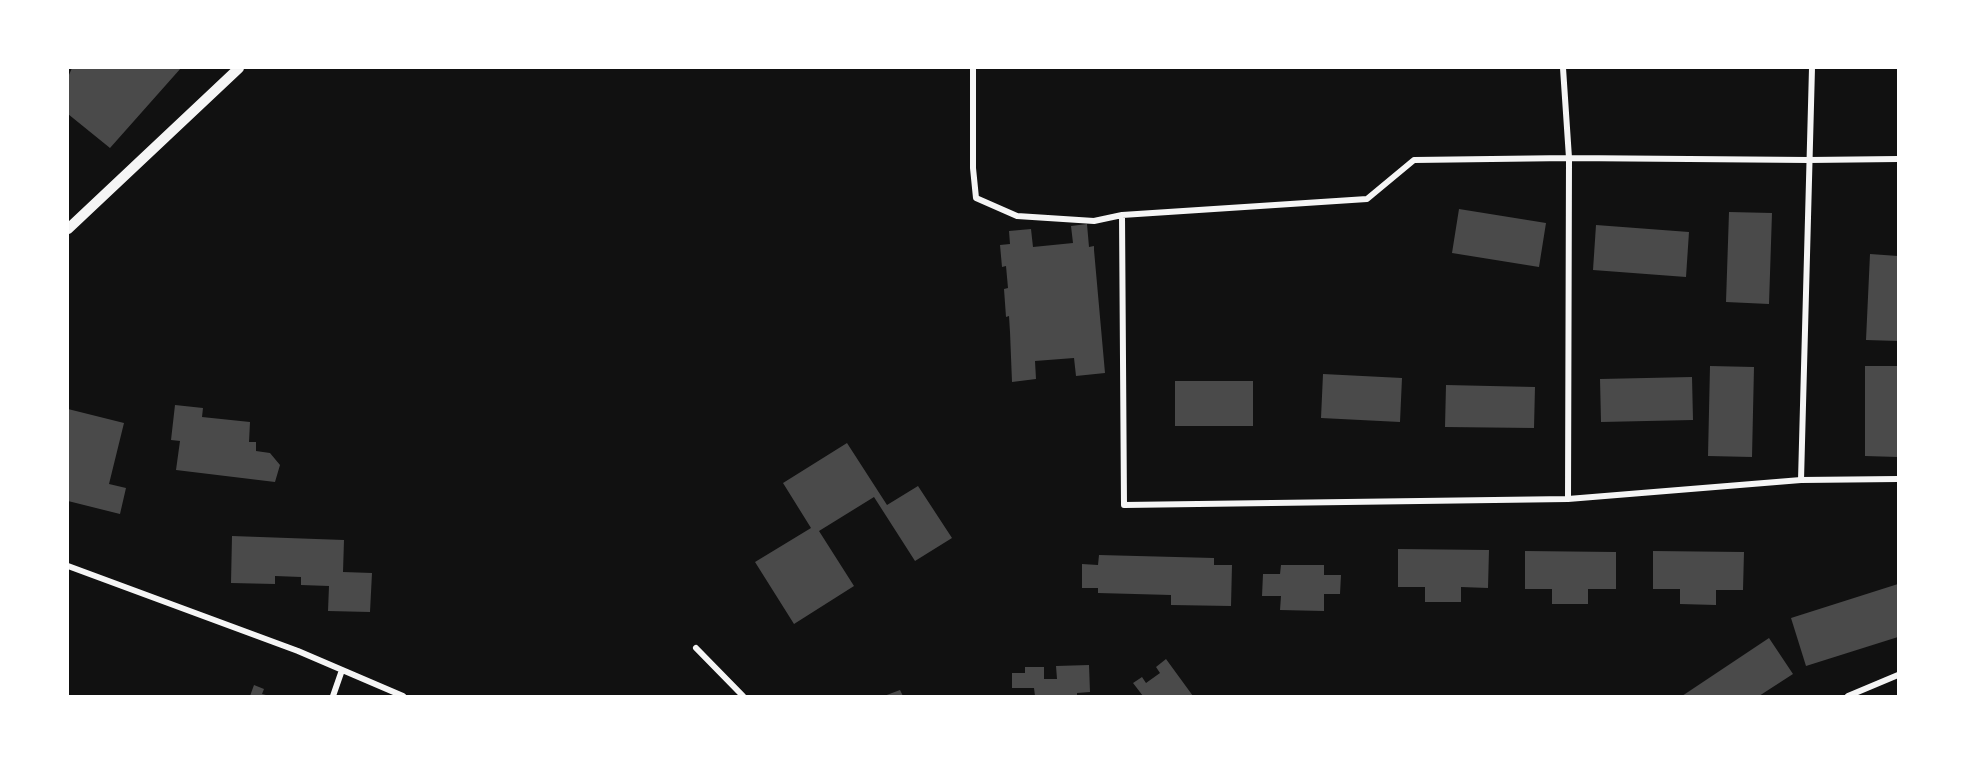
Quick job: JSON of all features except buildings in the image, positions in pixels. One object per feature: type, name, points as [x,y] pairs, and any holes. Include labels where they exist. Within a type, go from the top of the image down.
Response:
[{"type":"street","points":[[68,229],[239,68]]},
{"type":"street","points":[[973,68],[973,168],[976,198],[1017,216],[1094,220],[1122,215],[1367,199],[1414,160],[1899,159]]},
{"type":"street","points":[[1563,68],[1569,158],[1568,499]]},
{"type":"street","points":[[1801,480],[1812,68]]},
{"type":"street","points":[[1122,215],[1124,505],[1568,499],[1801,480],[1899,479]]},
{"type":"street","points":[[68,566],[298,651],[403,696]]},
{"type":"street","points":[[696,648],[743,696]]},
{"type":"street","points":[[333,696],[342,670]]},
{"type":"street","points":[[1848,696],[1899,675]]}]
